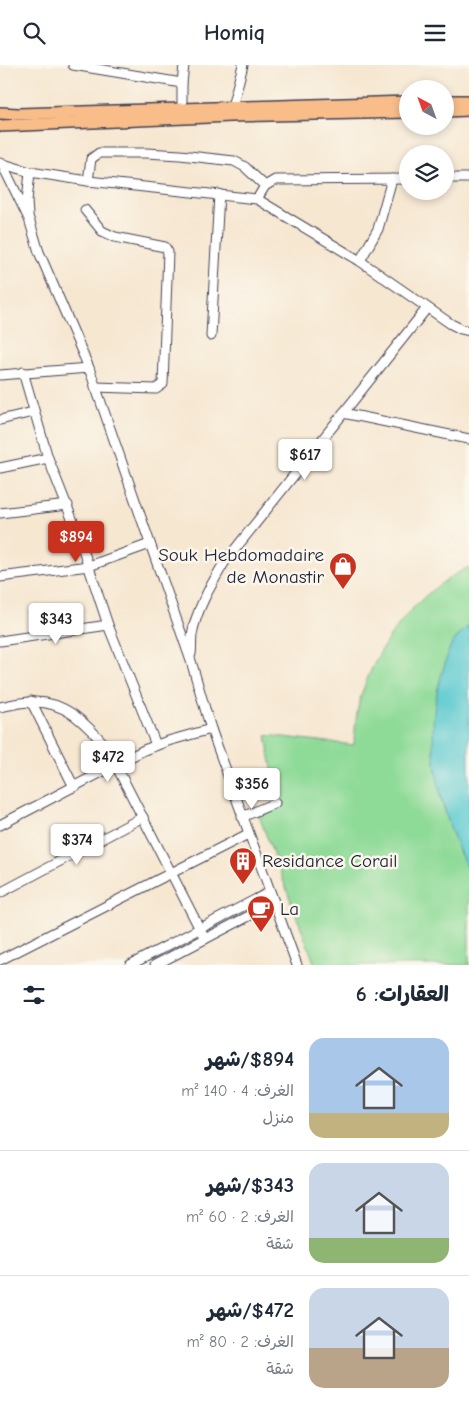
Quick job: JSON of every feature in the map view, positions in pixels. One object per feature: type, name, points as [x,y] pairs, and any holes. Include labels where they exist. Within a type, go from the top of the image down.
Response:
[{"type":"main road","points":[[454,101],[469,101]]},
{"type":"main road","points":[[0,113],[399,102]]},
{"type":"main road","points":[[454,111],[469,110]]},
{"type":"main road","points":[[0,126],[231,116],[399,112]]},
{"type":"street","points":[[73,65],[182,83]]},
{"type":"street","points":[[182,108],[184,65]]},
{"type":"street","points":[[232,107],[243,65]]},
{"type":"street","points":[[88,181],[92,159],[100,153],[146,153],[234,161],[245,167],[265,187]]},
{"type":"street","points":[[1,164],[30,172],[88,181],[257,199],[360,261],[451,324],[469,331]]},
{"type":"street","points":[[1,164],[29,219],[39,252],[89,368],[191,661],[211,729],[297,965]]},
{"type":"street","points":[[29,219],[27,201],[30,172]]},
{"type":"street","points":[[454,179],[469,178]]},
{"type":"street","points":[[360,261],[378,229],[392,179]]},
{"type":"street","points":[[257,199],[265,187],[275,180],[399,179]]},
{"type":"street","points":[[211,336],[219,194]]},
{"type":"street","points":[[85,210],[102,231],[115,237],[164,247],[168,252],[163,385],[156,389],[95,387]]},
{"type":"street","points":[[191,661],[192,634],[200,608],[211,584],[238,544],[428,308]]},
{"type":"street","points":[[0,375],[89,368]]},
{"type":"street","points":[[23,373],[48,458],[68,505],[108,625],[156,745]]},
{"type":"street","points":[[0,420],[34,412]]},
{"type":"street","points":[[343,413],[469,439]]},
{"type":"street","points":[[0,468],[48,458]]},
{"type":"street","points":[[0,513],[68,505]]},
{"type":"street","points":[[0,577],[89,566],[150,544]]},
{"type":"street","points":[[0,641],[108,625]]},
{"type":"street","points":[[30,701],[74,787]]},
{"type":"street","points":[[0,707],[30,701],[55,704],[89,727],[106,746],[205,939]]},
{"type":"street","points":[[0,825],[156,745],[211,729]]},
{"type":"street","points":[[242,817],[274,803]]},
{"type":"street","points":[[0,893],[143,817]]},
{"type":"street","points":[[0,960],[248,834]]},
{"type":"street","points":[[130,965],[270,892]]},
{"type":"street","points":[[154,965],[274,903]]},
{"type":"green space","points":[[469,567],[469,625],[452,643],[440,797],[469,873],[469,965],[315,965],[259,816],[279,807],[266,735],[354,745],[355,726],[361,696],[368,676],[389,638],[417,604],[450,577]]},
{"type":"water","points":[[469,625],[469,873],[449,824],[436,772],[433,745],[437,693],[450,647]]},
{"type":"place","name":"Souk Hebdomadaire de Monastir","points":[[343,590]]},
{"type":"place","name":"Residance Corail","points":[[243,885]]},
{"type":"place","name":"La","points":[[261,933]]}]
